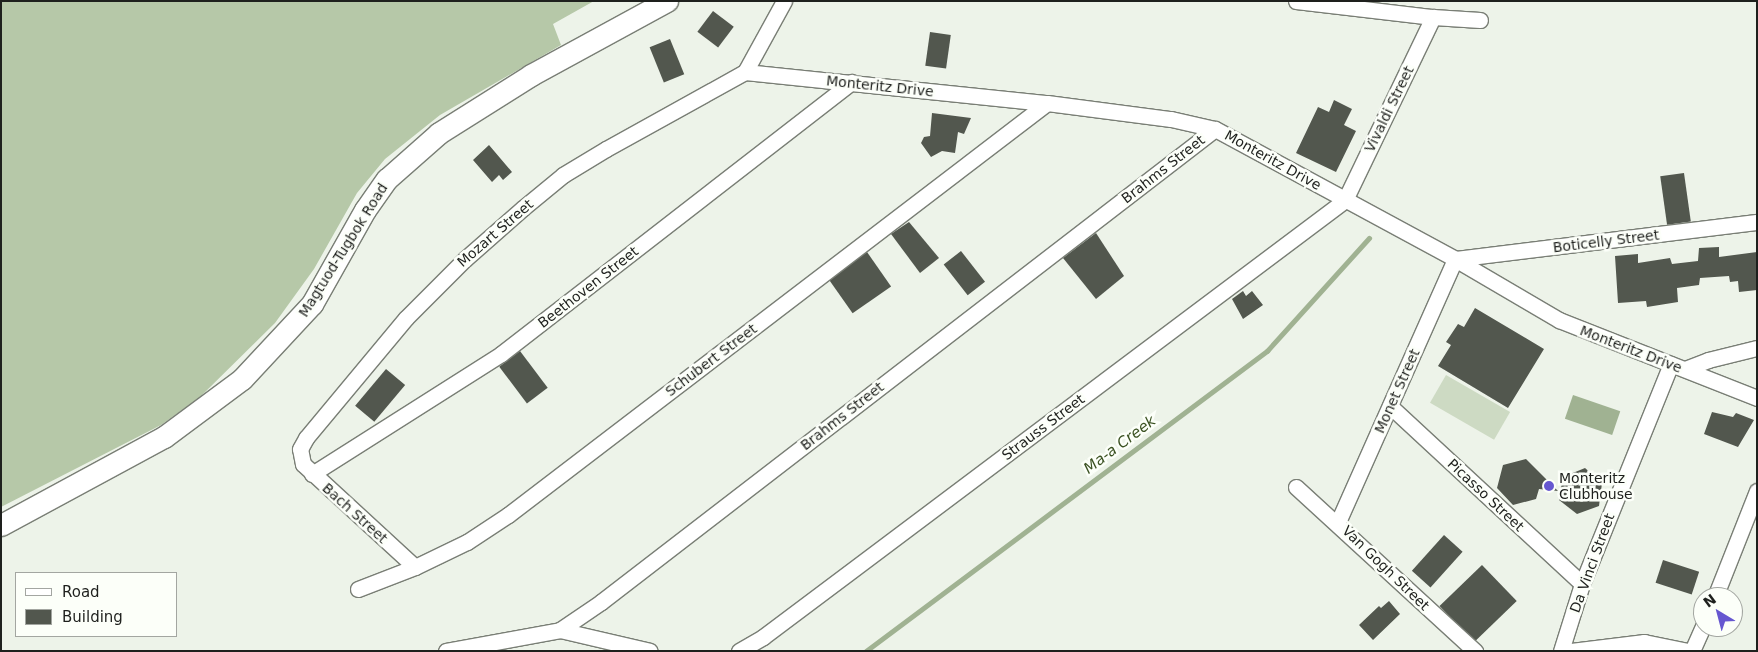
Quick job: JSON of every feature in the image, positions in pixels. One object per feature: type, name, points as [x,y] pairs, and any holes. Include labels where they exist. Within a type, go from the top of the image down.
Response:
[{"type":"main road","name":"Magtuod-Tugbok Road","points":[[1,525],[164,437],[242,379],[312,304],[365,210],[387,180],[439,133],[531,75],[667,1]]},
{"type":"street","points":[[745,72],[784,1]]},
{"type":"street","points":[[1296,1],[1433,17],[1480,20]]},
{"type":"street","name":"Vivaldi Street","points":[[1345,200],[1433,17]]},
{"type":"street","name":"Monteritz Drive","points":[[745,72],[1046,103],[1171,119],[1215,128],[1455,259],[1559,320],[1757,398]]},
{"type":"street","name":"Mozart Street","points":[[300,456],[306,438],[406,318],[465,259],[523,208],[563,175],[745,72]]},
{"type":"street","name":"Beethoven Street","points":[[312,474],[502,354],[852,82]]},
{"type":"street","name":"Schubert Street","points":[[358,589],[415,567],[468,542],[508,515],[1046,103]]},
{"type":"street","name":"Brahms Street","points":[[446,651],[560,630],[609,596],[1215,128]]},
{"type":"street","name":"Strauss Street","points":[[739,651],[763,637],[1345,200]]},
{"type":"street","name":"Boticelly Street","points":[[1455,259],[1757,222]]},
{"type":"street","name":"Monet Street","points":[[1338,522],[1455,259]]},
{"type":"street","points":[[1678,367],[1757,348]]},
{"type":"street","name":"Da Vinci Street","points":[[1560,651],[1582,584],[1678,367]]},
{"type":"street","name":"Picasso Street","points":[[1390,406],[1582,584]]},
{"type":"street","name":"Bach Street","points":[[300,456],[312,474],[415,567]]},
{"type":"street","name":"Van Gogh Street","points":[[1296,487],[1338,522],[1475,651]]},
{"type":"street","points":[[1719,587],[1757,492]]},
{"type":"street","points":[[560,630],[650,651]]},
{"type":"street","points":[[1692,651],[1698,637]]},
{"type":"street","points":[[1571,651],[1644,642],[1688,651]]},
{"type":"shaded area","points":[[1,1],[594,1],[553,24],[561,45],[440,115],[385,159],[357,193],[314,269],[275,323],[199,398],[161,425],[1,507]]},
{"type":"shaded area","points":[[1446,375],[1510,412],[1494,440],[1430,403]]},
{"type":"shaded area","points":[[1573,395],[1620,411],[1612,435],[1565,419]]},
{"type":"building","points":[[713,11],[734,27],[718,47],[697,32]]},
{"type":"building","points":[[930,32],[951,35],[946,69],[925,66]]},
{"type":"building","points":[[670,39],[684,74],[664,82],[650,47]]},
{"type":"building","points":[[1334,100],[1352,109],[1344,125],[1356,131],[1336,172],[1296,153],[1318,107],[1329,112]]},
{"type":"building","points":[[932,113],[971,118],[964,134],[958,132],[955,153],[942,151],[931,157],[921,143],[924,137],[930,136]]},
{"type":"building","points":[[489,145],[512,172],[503,180],[499,175],[492,182],[473,160]]},
{"type":"building","points":[[1684,173],[1691,222],[1667,225],[1660,176]]},
{"type":"building","points":[[909,222],[939,258],[920,273],[891,234]]},
{"type":"building","points":[[1096,233],[1124,276],[1096,299],[1063,258]]},
{"type":"building","points":[[1719,247],[1719,257],[1757,252],[1757,290],[1739,292],[1738,281],[1730,282],[1729,276],[1700,278],[1699,285],[1677,288],[1678,302],[1647,307],[1646,301],[1618,303],[1615,256],[1638,254],[1638,263],[1670,258],[1672,264],[1698,261],[1699,248]]},
{"type":"building","points":[[961,251],[985,282],[968,295],[944,265]]},
{"type":"building","points":[[867,252],[891,286],[853,313],[828,279]]},
{"type":"building","points":[[1243,291],[1246,296],[1252,291],[1263,305],[1243,319],[1232,299]]},
{"type":"building","points":[[1475,308],[1544,349],[1508,408],[1438,366],[1451,345],[1446,342],[1458,324],[1464,327]]},
{"type":"building","points":[[520,351],[548,388],[527,403],[499,367]]},
{"type":"building","points":[[386,369],[405,385],[374,422],[355,406]]},
{"type":"building","points":[[1712,412],[1733,417],[1736,413],[1754,420],[1738,447],[1704,434]]},
{"type":"building","points":[[1526,459],[1558,491],[1539,489],[1536,499],[1513,505],[1497,488],[1503,465]]},
{"type":"building","points":[[1585,468],[1602,483],[1599,506],[1577,514],[1559,500],[1563,477]]},
{"type":"building","points":[[1444,535],[1463,552],[1430,587],[1412,571]]},
{"type":"building","points":[[1663,560],[1699,572],[1692,595],[1656,583]]},
{"type":"building","points":[[1482,565],[1517,601],[1474,642],[1440,606]]},
{"type":"building","points":[[1389,601],[1400,614],[1373,640],[1359,625],[1379,606],[1381,608]]},
{"type":"waterway","name":"Ma-a Creek","points":[[866,651],[1267,351],[1369,238]]},
{"type":"place","name":"Monteritz Clubhouse","points":[[1549,486]]}]
